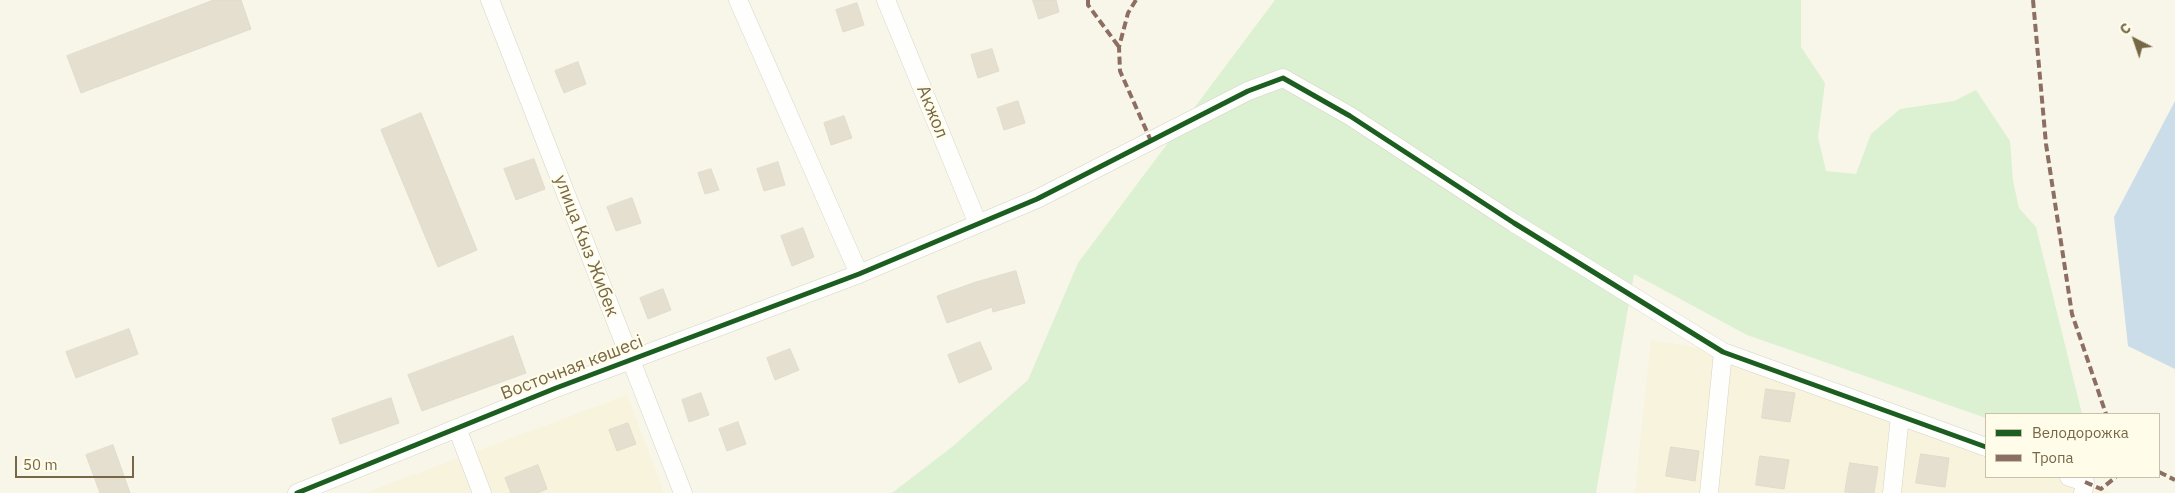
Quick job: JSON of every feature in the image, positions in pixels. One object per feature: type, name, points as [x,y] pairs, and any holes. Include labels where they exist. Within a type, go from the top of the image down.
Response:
[{"type":"street","name":"улица Кыз Жибек","points":[[490,0],[682,493]]},
{"type":"street","points":[[738,0],[860,274]]},
{"type":"street","name":"Акжол","points":[[886,0],[978,224]]},
{"type":"street","name":"Восточная көшесі","points":[[297,493],[631,360],[860,274],[1037,199],[1248,91],[1283,78],[1350,116],[1514,223],[1723,352]]},
{"type":"street","points":[[1709,493],[1723,352],[1985,447]]},
{"type":"street","points":[[1892,493],[1900,416]]},
{"type":"street","points":[[457,428],[482,493]]},
{"type":"street","points":[[2072,478],[2085,482],[2083,493]]},
{"type":"shaded area","points":[[1651,340],[1723,352],[1985,447],[1985,478],[2072,478],[2112,493],[1635,493]]},
{"type":"shaded area","points":[[627,395],[664,493],[365,493]]},
{"type":"green space","points":[[1275,0],[1801,0],[1801,47],[1825,83],[1818,137],[1826,171],[1856,174],[1871,134],[1900,109],[1954,101],[1976,90],[2010,141],[2013,181],[2019,208],[2036,227],[2082,413],[1985,413],[1985,418],[1747,335],[1634,274],[1596,493],[892,493],[952,447],[1028,380],[1078,263]]},
{"type":"water","points":[[2175,101],[2175,369],[2128,346],[2114,217]]},
{"type":"building","points":[[214,0],[241,0],[251,29],[81,93],[67,56]]},
{"type":"building","points":[[1033,0],[1056,0],[1059,12],[1039,19]]},
{"type":"building","points":[[857,3],[864,25],[843,32],[836,10]]},
{"type":"building","points":[[992,49],[999,71],[978,78],[971,55]]},
{"type":"building","points":[[578,62],[586,84],[564,93],[555,71]]},
{"type":"building","points":[[1018,101],[1025,123],[1004,130],[997,108]]},
{"type":"building","points":[[421,113],[477,250],[438,267],[381,130]]},
{"type":"building","points":[[844,116],[852,138],[831,145],[824,123]]},
{"type":"building","points":[[534,159],[545,189],[516,200],[504,169]]},
{"type":"building","points":[[778,162],[785,185],[764,191],[757,169]]},
{"type":"building","points":[[711,169],[719,190],[705,194],[698,173]]},
{"type":"building","points":[[632,198],[641,223],[616,231],[607,207]]},
{"type":"building","points":[[803,228],[814,257],[792,266],[781,236]]},
{"type":"building","points":[[1016,271],[1025,303],[993,312],[992,307],[947,323],[937,296],[976,282]]},
{"type":"building","points":[[663,289],[671,310],[648,319],[640,298]]},
{"type":"building","points":[[129,329],[138,354],[76,378],[66,352]]},
{"type":"building","points":[[513,336],[526,373],[422,411],[408,375]]},
{"type":"building","points":[[980,342],[992,369],[959,383],[948,355]]},
{"type":"building","points":[[790,349],[799,370],[775,380],[767,358]]},
{"type":"building","points":[[1766,389],[1795,393],[1790,422],[1762,418]]},
{"type":"building","points":[[701,393],[709,415],[689,422],[682,400]]},
{"type":"building","points":[[391,398],[399,423],[340,444],[332,419]]},
{"type":"building","points":[[738,422],[746,444],[727,451],[719,429]]},
{"type":"building","points":[[628,423],[636,444],[617,451],[609,430]]},
{"type":"building","points":[[113,445],[130,493],[100,493],[86,455]]},
{"type":"building","points":[[1671,447],[1699,451],[1695,481],[1666,476]]},
{"type":"building","points":[[1921,454],[1949,458],[1945,487],[1916,483]]},
{"type":"building","points":[[1760,456],[1789,460],[1784,489],[1756,485]]},
{"type":"building","points":[[1850,463],[1878,467],[1874,493],[1845,492]]},
{"type":"building","points":[[538,465],[547,489],[537,493],[511,493],[505,478]]},
{"type":"marked path","points":[[1088,0],[1088,5],[1119,47]]},
{"type":"marked path","points":[[1136,0],[1128,13],[1119,47],[1120,71],[1151,141]]},
{"type":"marked path","points":[[2033,0],[2046,144],[2072,314],[2106,413]]},
{"type":"marked path","points":[[2160,472],[2175,480]]},
{"type":"marked path","points":[[2085,482],[2101,489],[2115,478]]},
{"type":"cycle path","points":[[297,493],[556,388],[859,274],[1037,199],[1248,91],[1283,78],[1350,116],[1514,223],[1723,352],[1985,447]]}]
